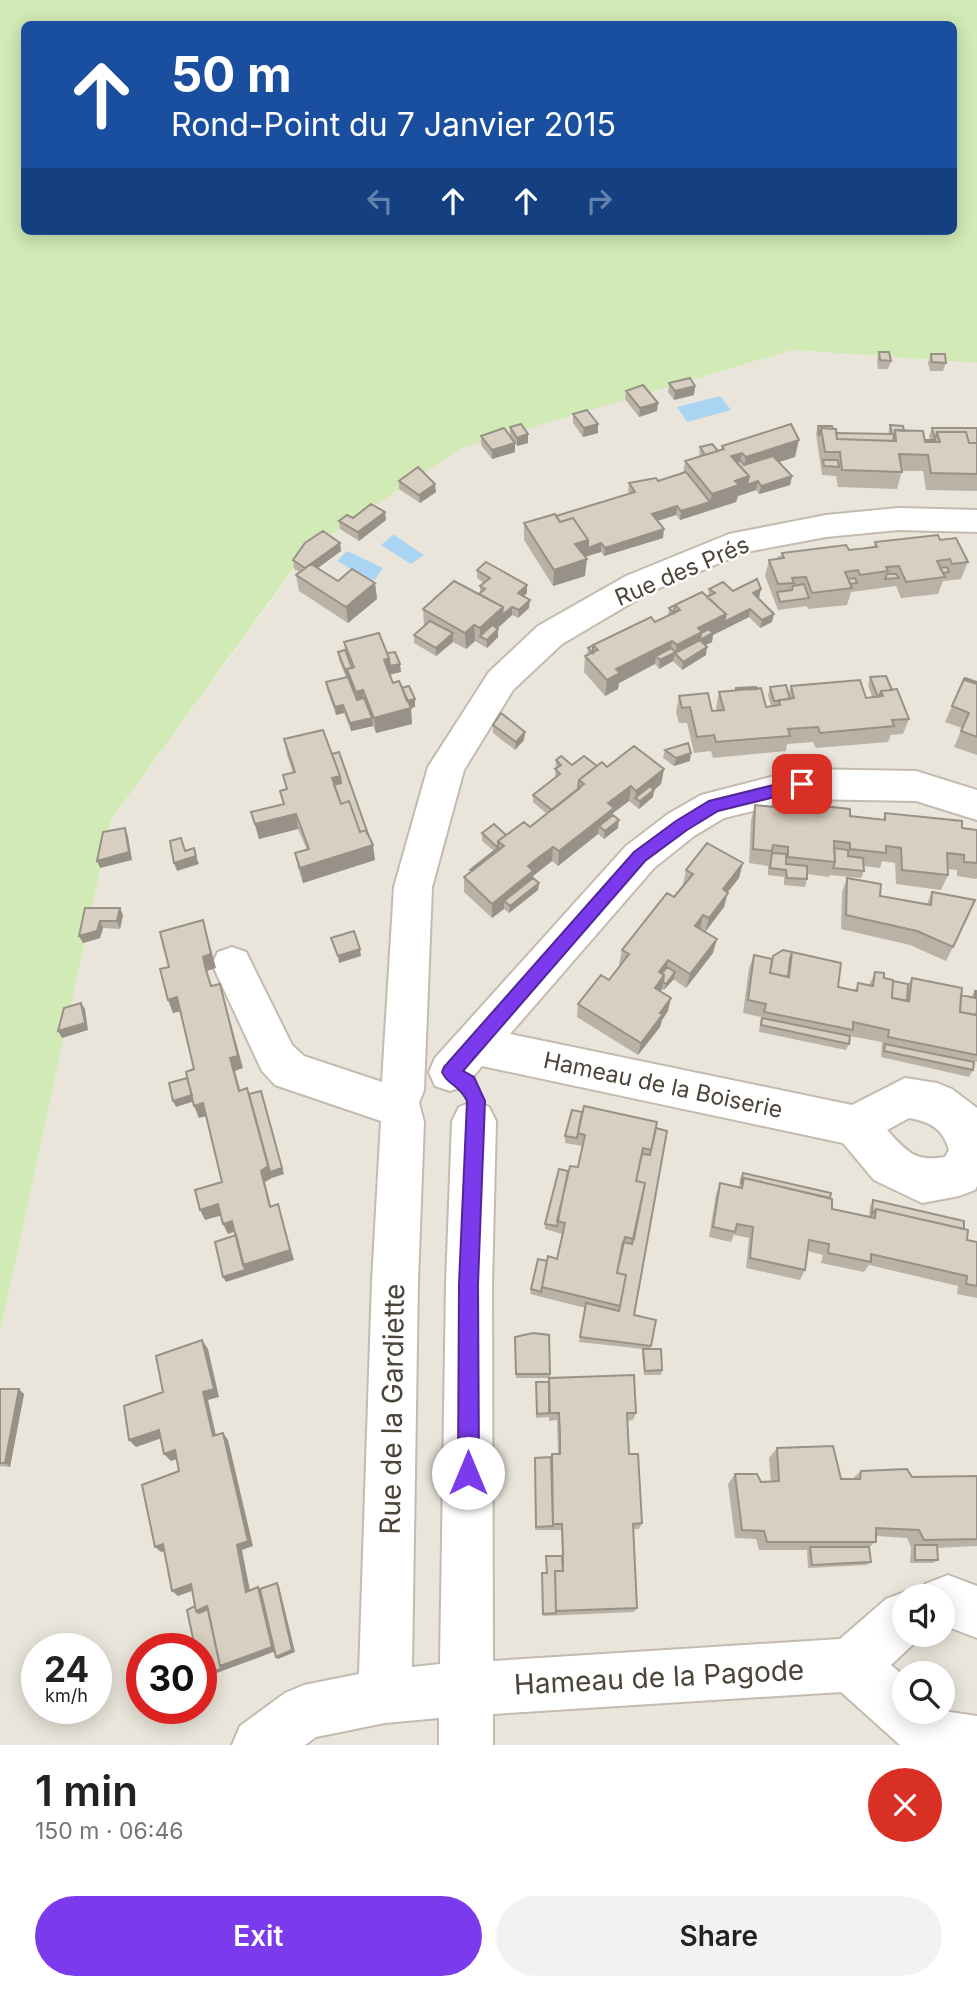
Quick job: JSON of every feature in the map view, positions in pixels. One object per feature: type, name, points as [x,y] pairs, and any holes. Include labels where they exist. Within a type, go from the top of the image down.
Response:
[{"type":"street","name":"Rue des Prés","points":[[426,1085],[408,1002],[413,887],[446,767],[501,681],[550,635],[638,584],[740,542],[862,522],[956,519],[977,521]]},
{"type":"street","points":[[474,1121],[459,1136],[438,1142],[416,1137],[426,1085],[640,856],[681,825],[714,806],[802,784],[916,786],[977,805]]},
{"type":"street","points":[[232,964],[277,1058],[290,1071],[426,1085],[467,1083],[476,1101],[469,1284],[466,1745]]},
{"type":"street","name":"Hameau de la Boiserie","points":[[426,1085],[855,1126]]},
{"type":"street","name":"Rue de la Gardiette","points":[[385,1696],[395,1281],[426,1085]]},
{"type":"street","points":[[955,1604],[977,1612]]},
{"type":"street","points":[[892,1629],[851,1665],[933,1738],[977,1743]]},
{"type":"street","name":"Hameau de la Pagode","points":[[259,1745],[304,1713],[385,1696],[851,1665]]},
{"type":"shaded area","points":[[793,350],[977,363],[977,1745],[0,1745],[0,1333],[111,820],[307,551],[462,448]]},
{"type":"green space","points":[[0,0],[977,0],[977,363],[793,350],[462,448],[306,551],[111,820],[0,1333]]},
{"type":"water","points":[[720,396],[731,410],[687,422],[677,407]]},
{"type":"water","points":[[393,535],[424,555],[411,564],[381,545]]},
{"type":"water","points":[[347,551],[383,568],[375,580],[337,561]]},
{"type":"building","points":[[879,352],[889,352],[891,361],[880,360]]},
{"type":"building","points":[[931,354],[945,354],[946,363],[932,362]]},
{"type":"building","points":[[690,378],[695,386],[675,391],[669,383]]},
{"type":"building","points":[[643,385],[658,403],[640,408],[626,391]]},
{"type":"building","points":[[587,410],[598,424],[584,428],[573,414]]},
{"type":"building","points":[[521,424],[528,434],[517,438],[510,427]]},
{"type":"building","points":[[791,424],[799,440],[746,457],[742,453],[731,456],[749,476],[735,481],[739,485],[712,494],[685,461],[724,449],[722,446]]},
{"type":"building","points":[[890,425],[903,426],[904,431],[895,430],[893,441],[837,439],[836,433],[892,434]]},
{"type":"building","points":[[818,426],[832,426],[833,429],[821,428],[819,436]]},
{"type":"building","points":[[504,428],[515,443],[492,450],[481,436]]},
{"type":"building","points":[[821,428],[836,429],[837,439],[896,441],[895,430],[923,431],[925,442],[940,442],[937,432],[966,432],[969,443],[977,443],[977,474],[931,473],[928,455],[899,454],[902,472],[842,470],[840,452],[825,452]]},
{"type":"building","points":[[932,428],[977,428],[977,443],[969,443],[966,432],[937,432],[935,440]]},
{"type":"building","points":[[712,444],[718,451],[705,455],[700,447]]},
{"type":"building","points":[[773,456],[792,476],[761,486],[758,481],[747,485],[749,476],[736,462],[741,461],[744,465]]},
{"type":"building","points":[[823,460],[838,460],[839,467],[824,466]]},
{"type":"building","points":[[418,467],[435,484],[419,495],[399,481]]},
{"type":"building","points":[[686,472],[710,502],[681,511],[677,506],[652,514],[664,529],[605,548],[601,543],[588,548],[588,540],[573,518],[560,522],[556,516],[635,492],[629,483],[656,478],[658,481]]},
{"type":"building","points":[[371,504],[385,512],[358,532],[339,521],[347,515],[353,518]]},
{"type":"building","points":[[555,514],[560,522],[573,518],[588,540],[575,544],[587,559],[554,570],[524,523]]},
{"type":"building","points":[[323,531],[340,543],[305,568],[293,560],[305,543]]},
{"type":"building","points":[[938,535],[940,540],[956,538],[968,562],[952,564],[950,559],[937,561],[945,577],[906,582],[899,566],[886,567],[888,571],[860,575],[858,570],[845,572],[852,588],[812,593],[806,577],[792,578],[794,583],[778,584],[769,560],[784,558],[782,553],[846,545],[849,550],[877,547],[875,542]]},
{"type":"building","points":[[486,562],[527,585],[518,593],[530,600],[519,610],[512,607],[502,615],[503,607],[479,594],[485,589],[480,586],[490,578],[477,570]]},
{"type":"building","points":[[311,564],[338,581],[352,569],[375,583],[346,607],[296,575]]},
{"type":"building","points":[[947,567],[949,572],[943,573],[940,568]]},
{"type":"building","points":[[887,574],[896,574],[899,578],[885,579]]},
{"type":"building","points":[[855,578],[857,583],[850,584],[848,579]]},
{"type":"building","points":[[757,579],[761,589],[753,593],[774,614],[762,620],[750,609],[724,622],[726,614],[707,597],[715,593],[709,589],[723,582],[733,591]]},
{"type":"building","points":[[454,581],[503,607],[480,628],[474,625],[465,633],[423,609]]},
{"type":"building","points":[[804,584],[809,598],[780,602],[777,592],[792,590],[793,586]]},
{"type":"building","points":[[702,592],[726,614],[698,628],[702,632],[677,645],[672,641],[616,669],[620,673],[607,680],[585,656],[598,650],[593,645],[651,617],[655,622],[680,610],[675,605]]},
{"type":"building","points":[[430,621],[453,633],[436,648],[414,635]]},
{"type":"building","points":[[492,625],[498,629],[487,640],[480,636]]},
{"type":"building","points":[[709,629],[713,633],[700,640],[701,633]]},
{"type":"building","points":[[379,633],[389,658],[384,660],[393,683],[399,681],[411,708],[374,718],[363,690],[356,692],[347,669],[354,667],[344,642]]},
{"type":"building","points":[[700,640],[707,647],[683,662],[675,653]]},
{"type":"building","points":[[671,648],[676,652],[660,660],[656,656]]},
{"type":"building","points":[[345,650],[352,668],[347,669],[348,677],[338,652]]},
{"type":"building","points":[[395,652],[400,664],[390,666],[387,653]]},
{"type":"building","points":[[886,676],[892,690],[881,691],[878,697],[870,677]]},
{"type":"building","points":[[348,677],[357,700],[364,698],[372,718],[350,723],[343,705],[335,707],[326,682]]},
{"type":"building","points":[[964,679],[977,684],[977,737],[961,731],[969,713],[952,706]]},
{"type":"building","points":[[860,680],[866,698],[883,696],[881,691],[897,689],[909,719],[892,720],[894,726],[820,733],[818,727],[788,729],[790,736],[716,742],[714,735],[697,737],[690,707],[682,708],[679,696],[708,693],[712,711],[724,710],[719,692],[761,688],[766,707],[780,705],[779,700],[794,698],[791,686]]},
{"type":"building","points":[[786,685],[790,699],[774,701],[770,687]]},
{"type":"building","points":[[409,686],[415,699],[407,701],[402,688]]},
{"type":"building","points":[[736,688],[757,689],[736,690]]},
{"type":"building","points":[[501,713],[525,732],[516,742],[493,725]]},
{"type":"building","points":[[323,730],[340,776],[332,778],[341,804],[349,801],[360,832],[366,830],[373,845],[300,868],[295,853],[309,849],[296,814],[255,824],[251,812],[284,804],[280,791],[287,789],[283,775],[295,772],[284,739]]},
{"type":"building","points":[[688,743],[691,753],[676,758],[665,750]]},
{"type":"building","points":[[634,746],[664,769],[636,791],[631,786],[608,803],[614,808],[559,851],[553,847],[539,857],[528,866],[533,871],[492,904],[464,877],[504,846],[498,841],[524,822],[530,827],[584,784],[579,780],[589,772],[602,762],[607,767]]},
{"type":"building","points":[[339,752],[368,834],[366,830],[360,832],[349,801],[341,804],[334,785],[341,783],[332,754]]},
{"type":"building","points":[[561,756],[572,765],[584,756],[597,766],[579,780],[580,788],[552,810],[533,795],[560,774],[555,769],[561,765],[556,760]]},
{"type":"building","points":[[650,786],[654,790],[640,801],[635,798]]},
{"type":"building","points":[[774,801],[850,809],[850,816],[885,820],[885,813],[962,821],[962,828],[977,830],[977,863],[964,862],[964,855],[947,853],[948,875],[902,870],[901,848],[886,846],[886,853],[850,849],[850,843],[834,841],[835,862],[788,857],[788,847],[773,845],[772,851],[753,849],[755,805],[774,807]]},
{"type":"building","points":[[613,815],[619,820],[605,831],[599,826]]},
{"type":"building","points":[[494,824],[506,835],[498,841],[498,848],[482,833]]},
{"type":"building","points":[[125,828],[129,852],[97,861],[103,832]]},
{"type":"building","points":[[181,838],[185,851],[194,848],[196,856],[174,863],[170,841]]},
{"type":"building","points":[[707,843],[743,863],[723,889],[728,893],[709,918],[703,915],[695,926],[717,939],[690,974],[668,960],[659,972],[664,975],[655,988],[671,998],[660,1013],[663,1014],[641,1043],[578,1004],[601,975],[609,980],[629,954],[622,950],[667,893],[674,897],[693,874],[686,870]]},
{"type":"building","points":[[498,848],[500,849],[470,870]]},
{"type":"building","points":[[834,848],[848,850],[848,856],[863,858],[864,871],[833,868]]},
{"type":"building","points":[[772,853],[786,854],[786,864],[807,866],[807,879],[787,878],[786,870],[770,868]]},
{"type":"building","points":[[533,878],[539,883],[510,906],[504,901]]},
{"type":"building","points":[[847,878],[881,884],[880,896],[931,905],[932,892],[975,900],[953,947],[917,931],[846,915]]},
{"type":"building","points":[[85,908],[120,908],[117,921],[100,921],[97,931],[79,936]]},
{"type":"building","points":[[203,920],[211,954],[203,957],[206,970],[211,986],[220,984],[238,1056],[230,1058],[239,1091],[247,1088],[268,1166],[261,1171],[270,1207],[278,1204],[290,1250],[243,1265],[232,1221],[223,1224],[218,1204],[200,1210],[195,1190],[222,1182],[203,1103],[194,1106],[186,1072],[194,1069],[177,997],[168,1000],[160,969],[169,967],[160,932]]},
{"type":"building","points":[[354,931],[360,949],[338,956],[331,938]]},
{"type":"building","points":[[783,950],[792,952],[788,977],[770,973],[773,956]]},
{"type":"building","points":[[792,952],[841,963],[838,987],[857,991],[858,983],[873,986],[875,972],[884,973],[884,978],[893,980],[892,998],[909,1001],[912,978],[962,988],[960,1012],[977,1015],[977,1055],[888,1037],[889,1030],[853,1022],[853,1030],[764,1012],[766,1004],[748,1000],[754,955],[772,959],[770,973],[789,977]]},
{"type":"building","points":[[667,967],[675,972],[666,984],[662,974]]},
{"type":"building","points":[[893,981],[908,984],[907,1001],[892,998]]},
{"type":"building","points":[[975,991],[976,1015],[960,1012],[961,995],[975,998]]},
{"type":"building","points":[[81,1003],[85,1023],[58,1031],[64,1008]]},
{"type":"building","points":[[762,1018],[850,1036],[849,1044],[761,1025]]},
{"type":"building","points":[[885,1044],[974,1062],[973,1070],[884,1051]]},
{"type":"building","points":[[187,1078],[192,1095],[173,1101],[169,1083]]},
{"type":"building","points":[[261,1091],[282,1168],[270,1172],[249,1094]]},
{"type":"building","points":[[584,1106],[657,1122],[651,1150],[643,1148],[636,1181],[645,1183],[634,1239],[625,1237],[617,1273],[626,1275],[620,1306],[542,1287],[548,1256],[557,1259],[565,1223],[557,1221],[570,1166],[578,1167],[585,1135],[578,1133]]},
{"type":"building","points":[[572,1110],[582,1112],[577,1138],[565,1136]]},
{"type":"building","points":[[656,1128],[667,1131],[634,1315],[656,1320],[651,1346],[580,1337],[586,1303],[619,1311],[626,1275],[617,1273],[623,1242],[632,1244],[645,1183],[636,1181],[642,1154],[650,1155]]},
{"type":"building","points":[[559,1169],[568,1171],[557,1226],[545,1224]]},
{"type":"building","points":[[743,1173],[831,1193],[830,1198],[744,1178],[741,1184]]},
{"type":"building","points":[[744,1178],[832,1199],[832,1209],[875,1218],[876,1209],[968,1230],[967,1240],[977,1242],[977,1286],[966,1284],[967,1276],[871,1254],[871,1262],[828,1253],[829,1244],[809,1240],[805,1270],[750,1258],[753,1227],[737,1224],[735,1232],[713,1227],[720,1183],[742,1188]]},
{"type":"building","points":[[873,1200],[964,1221],[964,1229],[876,1209],[872,1214]]},
{"type":"building","points":[[236,1235],[245,1270],[223,1277],[215,1242]]},
{"type":"building","points":[[538,1259],[547,1261],[541,1292],[531,1289]]},
{"type":"building","points":[[533,1333],[549,1335],[550,1374],[516,1374],[515,1337]]},
{"type":"building","points":[[202,1340],[214,1389],[203,1392],[213,1436],[223,1433],[248,1541],[237,1545],[246,1592],[258,1587],[272,1647],[220,1666],[217,1633],[213,1633],[207,1606],[196,1611],[191,1584],[172,1591],[163,1544],[155,1547],[142,1485],[179,1471],[175,1450],[164,1454],[159,1430],[129,1440],[124,1406],[163,1392],[156,1356]]},
{"type":"building","points":[[643,1349],[661,1349],[662,1370],[645,1371]]},
{"type":"building","points":[[634,1375],[636,1413],[627,1413],[629,1454],[638,1454],[642,1523],[633,1524],[637,1608],[556,1611],[555,1571],[563,1571],[563,1552],[562,1524],[553,1524],[552,1454],[560,1454],[560,1435],[559,1413],[550,1413],[549,1378]]},
{"type":"building","points":[[536,1382],[549,1382],[549,1413],[537,1414]]},
{"type":"building","points":[[0,1389],[19,1389],[5,1463],[0,1463]]},
{"type":"building","points":[[833,1446],[841,1479],[860,1479],[861,1471],[907,1469],[912,1477],[977,1476],[977,1539],[924,1540],[919,1530],[876,1528],[876,1542],[767,1542],[764,1531],[742,1530],[735,1474],[757,1474],[761,1482],[779,1481],[777,1448]]},
{"type":"building","points":[[551,1457],[553,1526],[536,1527],[535,1458]]},
{"type":"building","points":[[915,1545],[937,1545],[938,1560],[915,1560]]},
{"type":"building","points":[[810,1547],[869,1547],[871,1562],[812,1565]]},
{"type":"building","points":[[546,1556],[562,1556],[563,1571],[555,1571],[556,1613],[543,1614],[542,1573],[547,1573]]},
{"type":"building","points":[[277,1583],[292,1650],[276,1657],[260,1589]]},
{"type":"building","points":[[195,1606],[199,1613],[208,1609],[213,1633],[192,1633],[187,1610]]},
{"type":"building","points":[[217,1652],[220,1666],[223,1668],[217,1670]]},
{"type":"route","points":[[468,1473],[469,1284],[476,1101],[467,1083],[450,1072],[640,856],[681,825],[714,806],[802,784]]}]
